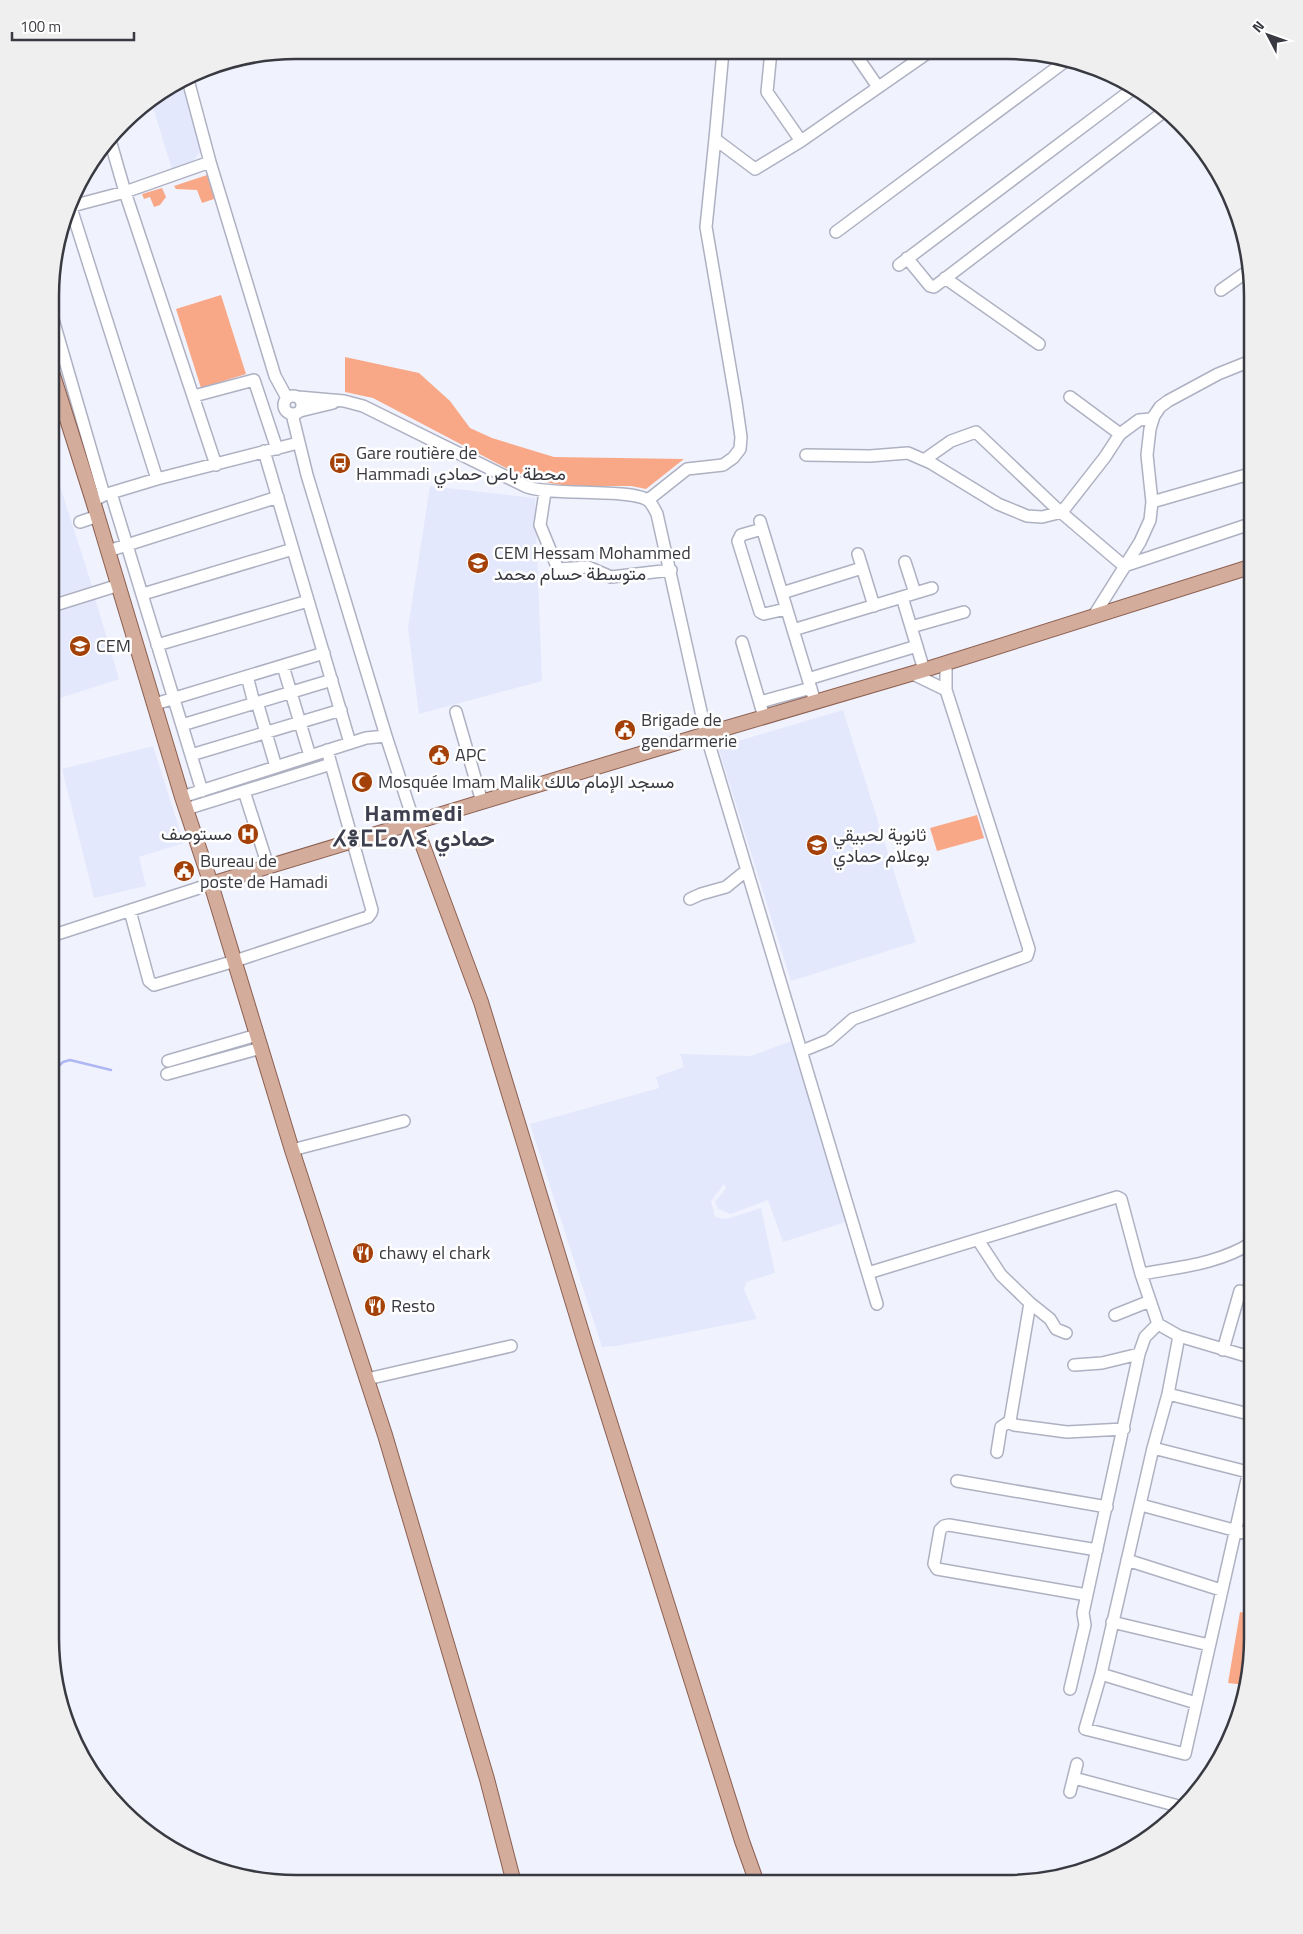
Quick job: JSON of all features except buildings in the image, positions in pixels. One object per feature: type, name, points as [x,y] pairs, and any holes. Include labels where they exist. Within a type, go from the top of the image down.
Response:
[{"type":"main road","points":[[59,389],[103,496],[98,516],[108,551],[292,1150],[385,1435],[487,1779],[512,1875]]},
{"type":"main road","points":[[211,884],[706,734],[918,672],[1244,569]]},
{"type":"main road","points":[[414,822],[481,1002],[608,1419],[754,1875]]},
{"type":"street","points":[[648,500],[687,469],[723,465],[733,458],[740,449],[741,437],[736,402],[706,228],[721,59]]},
{"type":"street","points":[[770,59],[767,92],[801,141]]},
{"type":"street","points":[[859,59],[878,87]]},
{"type":"street","points":[[714,140],[755,169],[801,141],[919,59]]},
{"type":"street","points":[[836,232],[1060,65]]},
{"type":"street","points":[[189,84],[210,162],[275,376],[292,397],[302,404],[296,412],[298,443],[386,736],[414,822]]},
{"type":"street","points":[[1128,92],[903,262],[930,286],[934,286],[1159,115]]},
{"type":"street","points":[[112,147],[125,192],[216,464]]},
{"type":"street","points":[[77,205],[125,192],[210,162]]},
{"type":"street","points":[[73,214],[157,479]]},
{"type":"street","points":[[1221,290],[1243,274]]},
{"type":"street","points":[[945,278],[1039,344]]},
{"type":"street","points":[[59,341],[103,496],[127,545],[202,791]]},
{"type":"street","points":[[1092,617],[1140,542],[1150,520],[1152,502],[1147,455],[1150,429],[1154,416],[1160,407],[1168,401],[1218,374],[1244,364]]},
{"type":"street","points":[[194,396],[254,380],[276,449]]},
{"type":"street","points":[[344,401],[296,412],[287,412],[284,408],[284,402],[292,397],[344,401],[372,410],[520,484],[545,492],[632,494],[648,500],[657,514],[706,734],[877,1304]]},
{"type":"street","points":[[1070,397],[1120,434]]},
{"type":"street","points":[[806,455],[870,456],[908,453],[924,460],[998,504],[1027,516],[1042,517],[1062,512],[1120,434],[1139,420],[1151,419],[1154,416]]},
{"type":"street","points":[[924,460],[951,441],[976,432],[1062,512],[1124,566]]},
{"type":"street","points":[[103,496],[157,479],[298,443]]},
{"type":"street","points":[[264,451],[350,743]]},
{"type":"street","points":[[1152,502],[1244,476]]},
{"type":"street","points":[[545,492],[540,524],[558,569],[588,567],[611,578],[671,570]]},
{"type":"street","points":[[108,551],[278,497]]},
{"type":"street","points":[[80,522],[98,516]]},
{"type":"street","points":[[786,609],[762,619],[738,539],[743,534],[761,525],[815,702]]},
{"type":"street","points":[[1124,566],[1244,526]]},
{"type":"street","points":[[143,594],[293,549]]},
{"type":"street","points":[[858,554],[874,606]]},
{"type":"street","points":[[905,562],[915,593]]},
{"type":"street","points":[[782,593],[862,568]]},
{"type":"street","points":[[59,604],[119,585]]},
{"type":"street","points":[[793,630],[932,588]]},
{"type":"street","points":[[902,597],[916,646],[918,672],[946,690]]},
{"type":"street","points":[[157,645],[308,601]]},
{"type":"street","points":[[911,627],[964,612]]},
{"type":"street","points":[[742,642],[764,717]]},
{"type":"street","points":[[760,702],[916,646]]},
{"type":"street","points":[[155,704],[324,653]]},
{"type":"street","points":[[802,1051],[830,1040],[852,1019],[1027,956],[1029,953],[946,690],[946,663]]},
{"type":"street","points":[[283,666],[310,756]]},
{"type":"street","points":[[247,676],[276,767]]},
{"type":"street","points":[[182,725],[332,680]]},
{"type":"street","points":[[191,755],[341,710]]},
{"type":"street","points":[[456,712],[482,802]]},
{"type":"street","points":[[184,803],[202,791],[366,738],[386,736]]},
{"type":"street","points":[[130,911],[149,981],[154,984],[235,961],[368,917],[372,910],[327,750]]},
{"type":"street","points":[[184,803],[244,791],[331,764]]},
{"type":"street","points":[[244,791],[268,866]]},
{"type":"street","points":[[690,899],[726,887],[747,870]]},
{"type":"street","points":[[59,933],[211,884]]},
{"type":"street","points":[[168,1061],[259,1042]]},
{"type":"street","points":[[167,1074],[259,1042]]},
{"type":"street","points":[[292,1150],[404,1121]]},
{"type":"street","points":[[868,1273],[1117,1197],[1121,1199],[1141,1274],[1158,1324],[1178,1336],[1244,1356]]},
{"type":"street","points":[[978,1240],[1001,1275],[1050,1319],[1056,1329],[1066,1333]]},
{"type":"street","points":[[1141,1274],[1208,1262],[1244,1248]]},
{"type":"street","points":[[1223,1350],[1240,1291]]},
{"type":"street","points":[[1115,1315],[1150,1301]]},
{"type":"street","points":[[997,1452],[1008,1424],[1030,1303]]},
{"type":"street","points":[[1070,1689],[1085,1626],[1083,1613],[1139,1354],[1145,1337],[1158,1324]]},
{"type":"street","points":[[1178,1336],[1168,1394],[1153,1448],[1101,1674],[1084,1729],[1185,1754],[1244,1489]]},
{"type":"street","points":[[367,1378],[511,1346]]},
{"type":"street","points":[[1074,1365],[1102,1363],[1139,1354]]},
{"type":"street","points":[[1168,1394],[1244,1413]]},
{"type":"street","points":[[1008,1424],[1067,1432],[1124,1429]]},
{"type":"street","points":[[1153,1448],[1244,1471]]},
{"type":"street","points":[[957,1481],[1107,1507]]},
{"type":"street","points":[[1141,1505],[1244,1533]]},
{"type":"street","points":[[1087,1595],[937,1569],[934,1564],[939,1533],[944,1526],[949,1525],[1097,1550]]},
{"type":"street","points":[[1127,1560],[1221,1590]]},
{"type":"street","points":[[1112,1622],[1209,1645]]},
{"type":"street","points":[[1101,1674],[1196,1703]]},
{"type":"street","points":[[1070,1792],[1077,1764]]},
{"type":"street","points":[[1074,1778],[1176,1805]]},
{"type":"shaded area","points":[[186,86],[205,146],[192,162],[172,169],[153,107]]},
{"type":"shaded area","points":[[213,173],[220,197],[202,203],[197,190],[176,189],[174,186]]},
{"type":"shaded area","points":[[162,188],[166,197],[160,205],[154,207],[150,197],[144,199],[142,194]]},
{"type":"shaded area","points":[[221,295],[246,374],[201,388],[176,309]]},
{"type":"shaded area","points":[[345,357],[419,373],[450,401],[470,428],[492,438],[554,457],[684,459],[646,489],[631,486],[568,486],[538,481],[506,468],[373,398],[345,392]]},
{"type":"shaded area","points":[[59,483],[92,586],[59,596]]},
{"type":"shaded area","name":"CEM Hessam Mohammed متوسطة حسام محمد","points":[[430,486],[535,498],[542,681],[419,714],[408,628]]},
{"type":"shaded area","name":"CEM","points":[[95,598],[119,679],[59,698],[59,610]]},
{"type":"shaded area","name":"ثانوية لحبيقي بوعلام حمادي","points":[[843,710],[916,942],[791,981],[718,747]]},
{"type":"shaded area","points":[[153,746],[184,843],[139,857],[146,886],[94,898],[62,769]]},
{"type":"shaded area","points":[[977,815],[984,838],[937,851],[930,828]]},
{"type":"shaded area","points":[[794,1040],[849,1221],[783,1242],[768,1200],[731,1214],[718,1209],[715,1202],[726,1188],[724,1184],[711,1201],[715,1217],[726,1219],[761,1208],[775,1273],[746,1282],[744,1290],[757,1319],[617,1346],[602,1347],[530,1124],[659,1088],[656,1077],[684,1067],[680,1054],[751,1056]]},
{"type":"shaded area","points":[[1240,1612],[1244,1613],[1244,1654],[1240,1684],[1228,1683]]},
{"type":"waterway","points":[[59,1066],[70,1060],[111,1070]]},
{"type":"place","name":"Gare routière de Hammadi محطة باص حمادي","points":[[340,463]]},
{"type":"place","name":"CEM Hessam Mohammed متوسطة حسام محمد","points":[[478,563]]},
{"type":"place","name":"CEM","points":[[80,646]]},
{"type":"place","name":"Brigade de gendarmerie","points":[[625,730]]},
{"type":"place","name":"APC","points":[[439,755]]},
{"type":"place","name":"Mosquée Imam Malik مسجد الإمام مالك","points":[[362,782]]},
{"type":"place","name":"مستوصف","points":[[248,834]]},
{"type":"place","name":"ثانوية لحبيقي بوعلام حمادي","points":[[817,845]]},
{"type":"place","name":"Bureau de poste de Hamadi","points":[[184,871]]},
{"type":"place","name":"chawy el chark","points":[[363,1253]]},
{"type":"place","name":"Resto","points":[[375,1306]]},
{"type":"district","name":"Hammedi ⵃⴻⵎⵎⴰⴷⵉ حمادي","points":[[414,826]]}]
